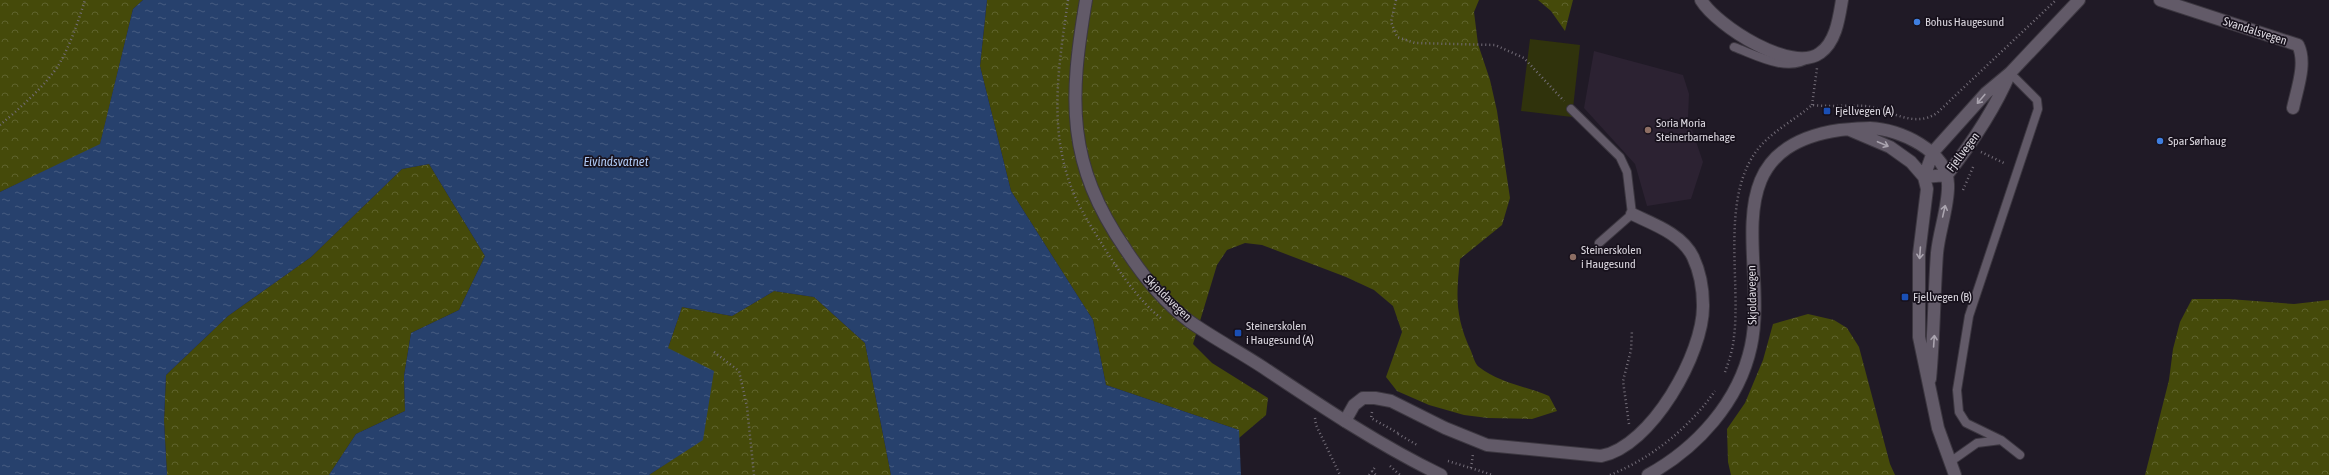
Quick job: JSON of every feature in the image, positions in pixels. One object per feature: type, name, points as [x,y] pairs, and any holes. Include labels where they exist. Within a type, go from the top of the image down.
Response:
[{"type":"main road","name":"Skjoldavegen","points":[[1086,0],[1076,70],[1074,105],[1077,138],[1085,173],[1115,236],[1137,267],[1160,294],[1189,320],[1345,421],[1441,475]]},
{"type":"main road","points":[[1701,0],[1707,9],[1732,32],[1789,56],[1814,56],[1827,47],[1837,25],[1842,0]]},
{"type":"main road","name":"Fjellvegen","points":[[2010,73],[1998,100],[1973,141],[1947,175],[1924,178],[1933,152],[1986,93],[2010,73],[2079,0]]},
{"type":"main road","name":"Svandalsvegen","points":[[2160,0],[2176,2],[2298,45],[2302,53],[2293,108]]},
{"type":"main road","name":"Skjoldavegen","points":[[1648,475],[1686,449],[1711,426],[1729,400],[1742,375],[1751,347],[1755,316],[1751,229],[1753,211],[1757,194],[1769,167],[1792,144],[1803,138],[1848,129],[1872,128],[1899,135],[1920,144],[1933,152],[1947,175]]},
{"type":"main road","points":[[1848,129],[1890,147],[1911,162],[1924,178],[1927,189],[1919,254],[1919,337],[1930,379],[1938,428],[1955,475]]},
{"type":"main road","points":[[1930,379],[1934,338],[1937,250],[1949,186],[1947,175]]},
{"type":"main road","points":[[1345,421],[1354,405],[1363,398],[1375,398],[1391,401],[1445,428],[1487,445],[1601,456],[1612,454],[1633,441],[1673,395],[1686,368],[1698,335],[1704,306],[1701,280],[1693,256],[1680,240],[1659,226],[1632,214]]},
{"type":"lane","points":[[1734,47],[1789,65],[1800,64],[1814,56]]},
{"type":"lane","points":[[2010,73],[2037,100],[2038,109],[1969,316],[1957,390],[1959,412],[1966,423],[2001,440],[2020,455]]},
{"type":"lane","points":[[1571,109],[1611,146],[1620,157],[1627,172],[1632,214],[1599,243]]},
{"type":"lane","points":[[1950,462],[1977,443],[2001,440]]},
{"type":"path","points":[[0,125],[21,107],[58,66],[79,20],[85,0]]},
{"type":"path","points":[[1068,0],[1057,77],[1056,107],[1064,164],[1074,194],[1112,261],[1136,294],[1163,320]]},
{"type":"path","points":[[1396,0],[1391,22],[1397,37],[1415,43],[1495,45],[1507,49],[1524,58],[1571,109]]},
{"type":"path","points":[[1724,376],[1734,337],[1735,225],[1742,180],[1758,149],[1812,105],[1868,106],[1913,119],[1928,119],[1937,113],[2056,0]]},
{"type":"path","points":[[1812,105],[1814,56]]},
{"type":"path","points":[[1978,157],[1982,147]]},
{"type":"path","points":[[1980,151],[2018,169]]},
{"type":"path","points":[[1962,193],[1975,163]]},
{"type":"path","points":[[1632,330],[1631,350],[1623,381],[1625,404],[1633,441]]},
{"type":"path","points":[[714,352],[739,371],[747,407],[754,475]]},
{"type":"path","points":[[1610,475],[1639,461],[1681,431],[1696,417],[1718,386]]},
{"type":"path","points":[[1315,416],[1316,425],[1340,475]]},
{"type":"path","points":[[1371,418],[1398,435],[1422,447]]},
{"type":"path","points":[[1446,461],[1494,475]]},
{"type":"path","points":[[1369,475],[1376,466]]},
{"type":"path","points":[[1372,471],[1376,475]]},
{"type":"shaded area","name":"Soria Moria Steinerbarnehage","points":[[1594,51],[1683,75],[1689,94],[1688,118],[1703,162],[1691,199],[1647,206],[1635,164],[1584,108]]},
{"type":"green space","points":[[0,0],[143,0],[133,9],[100,145],[0,192]]},
{"type":"green space","points":[[987,0],[1479,0],[1474,12],[1478,44],[1490,80],[1497,111],[1510,198],[1502,225],[1460,259],[1458,284],[1459,317],[1474,360],[1478,366],[1504,381],[1549,396],[1557,411],[1532,419],[1488,418],[1464,415],[1429,405],[1397,391],[1386,377],[1402,332],[1393,306],[1374,290],[1346,277],[1262,245],[1245,243],[1227,250],[1217,265],[1193,344],[1212,363],[1268,398],[1266,415],[1239,438],[1239,430],[1106,385],[1093,320],[1011,191],[980,66]]},
{"type":"green space","points":[[1538,0],[1573,0],[1565,31],[1551,11]]},
{"type":"green space","points":[[1530,39],[1580,45],[1572,117],[1521,111]]},
{"type":"green space","points":[[429,164],[485,256],[459,310],[411,333],[404,376],[405,411],[356,434],[329,475],[167,475],[164,421],[166,375],[228,316],[311,257],[402,169]]},
{"type":"green space","points":[[774,291],[814,297],[865,343],[891,475],[649,475],[703,439],[668,348],[682,307],[732,316]]},
{"type":"green space","points":[[2192,299],[2229,299],[2294,304],[2329,300],[2329,475],[2145,475],[2169,380],[2173,349],[2180,322]]},
{"type":"green space","points":[[1808,314],[1834,320],[1847,328],[1859,347],[1890,464],[1895,475],[1731,475],[1728,462],[1727,429],[1745,403],[1763,360],[1773,324]]},
{"type":"water","name":"Eivindsvatnet","points":[[143,0],[987,0],[980,66],[1011,191],[1093,320],[1106,385],[1239,430],[1241,475],[891,475],[865,343],[814,297],[774,291],[732,316],[682,307],[668,348],[714,371],[703,440],[649,475],[329,475],[356,434],[405,411],[404,376],[411,333],[459,310],[485,256],[429,164],[402,169],[311,257],[228,316],[166,375],[164,421],[167,475],[0,475],[0,192],[100,144],[133,9]]},
{"type":"place","name":"Bohus Haugesund","points":[[1917,22]]},
{"type":"place","name":"Fjellvegen (A)","points":[[1827,111]]},
{"type":"place","name":"Soria Moria Steinerbarnehage","points":[[1648,130]]},
{"type":"place","name":"Spar Sørhaug","points":[[2160,141]]},
{"type":"place","name":"Steinerskolen i Haugesund","points":[[1573,257]]},
{"type":"place","name":"Fjellvegen (B)","points":[[1905,297]]},
{"type":"place","name":"Steinerskolen i Haugesund (A)","points":[[1238,333]]}]
